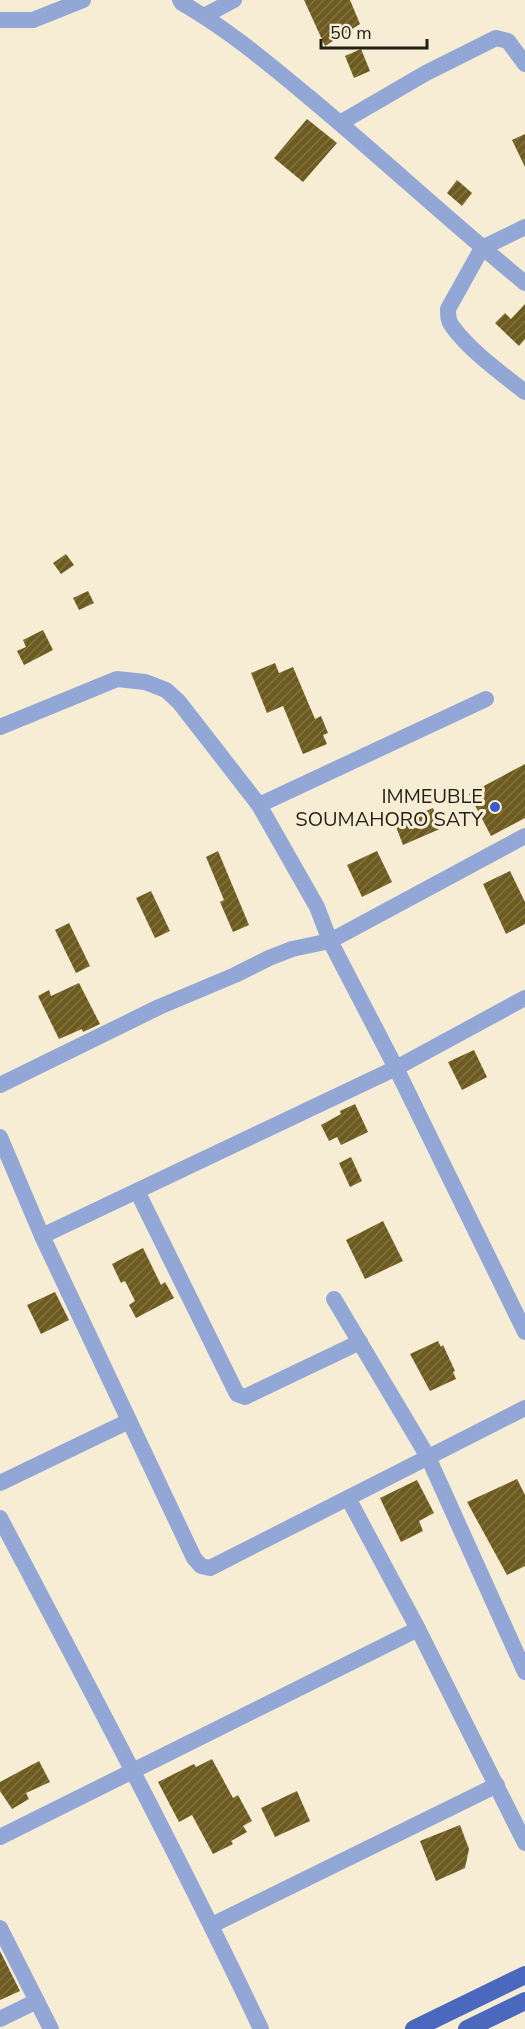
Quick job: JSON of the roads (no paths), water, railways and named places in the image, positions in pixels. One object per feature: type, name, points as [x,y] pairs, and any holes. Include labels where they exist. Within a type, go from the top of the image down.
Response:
[{"type":"main road","points":[[414,2029],[525,1975]]},
{"type":"main road","points":[[467,2029],[525,2001]]},
{"type":"street","points":[[0,20],[33,20],[83,0]]},
{"type":"street","points":[[180,0],[252,50],[525,283]]},
{"type":"street","points":[[204,16],[234,0]]},
{"type":"street","points":[[340,123],[426,73],[496,38],[508,41],[525,64]]},
{"type":"street","points":[[525,227],[482,248],[448,309],[447,316],[451,325],[482,357],[525,392]]},
{"type":"street","points":[[0,727],[117,679],[145,682],[165,690],[179,702],[259,805],[317,907],[330,941],[396,1068],[525,1332]]},
{"type":"street","points":[[259,805],[486,699]]},
{"type":"street","points":[[0,1085],[159,1007],[269,958],[292,949],[330,941],[525,836]]},
{"type":"street","points":[[42,1236],[396,1068],[525,998]]},
{"type":"street","points":[[0,1137],[42,1236],[194,1558],[201,1566],[210,1568],[525,1408]]},
{"type":"street","points":[[137,1191],[237,1394],[245,1397],[360,1342]]},
{"type":"street","points":[[334,1299],[428,1457],[525,1672]]},
{"type":"street","points":[[0,1483],[129,1421]]},
{"type":"street","points":[[348,1498],[418,1629],[525,1843]]},
{"type":"street","points":[[0,1518],[133,1770],[212,1925],[261,2029]]},
{"type":"street","points":[[0,1837],[418,1629]]},
{"type":"street","points":[[212,1925],[497,1785]]},
{"type":"street","points":[[0,1928],[51,2029]]},
{"type":"street","points":[[0,2019],[37,2001]]},
{"type":"place","name":"IMMEUBLE SOUMAHORO SATY","points":[[495,807]]}]
